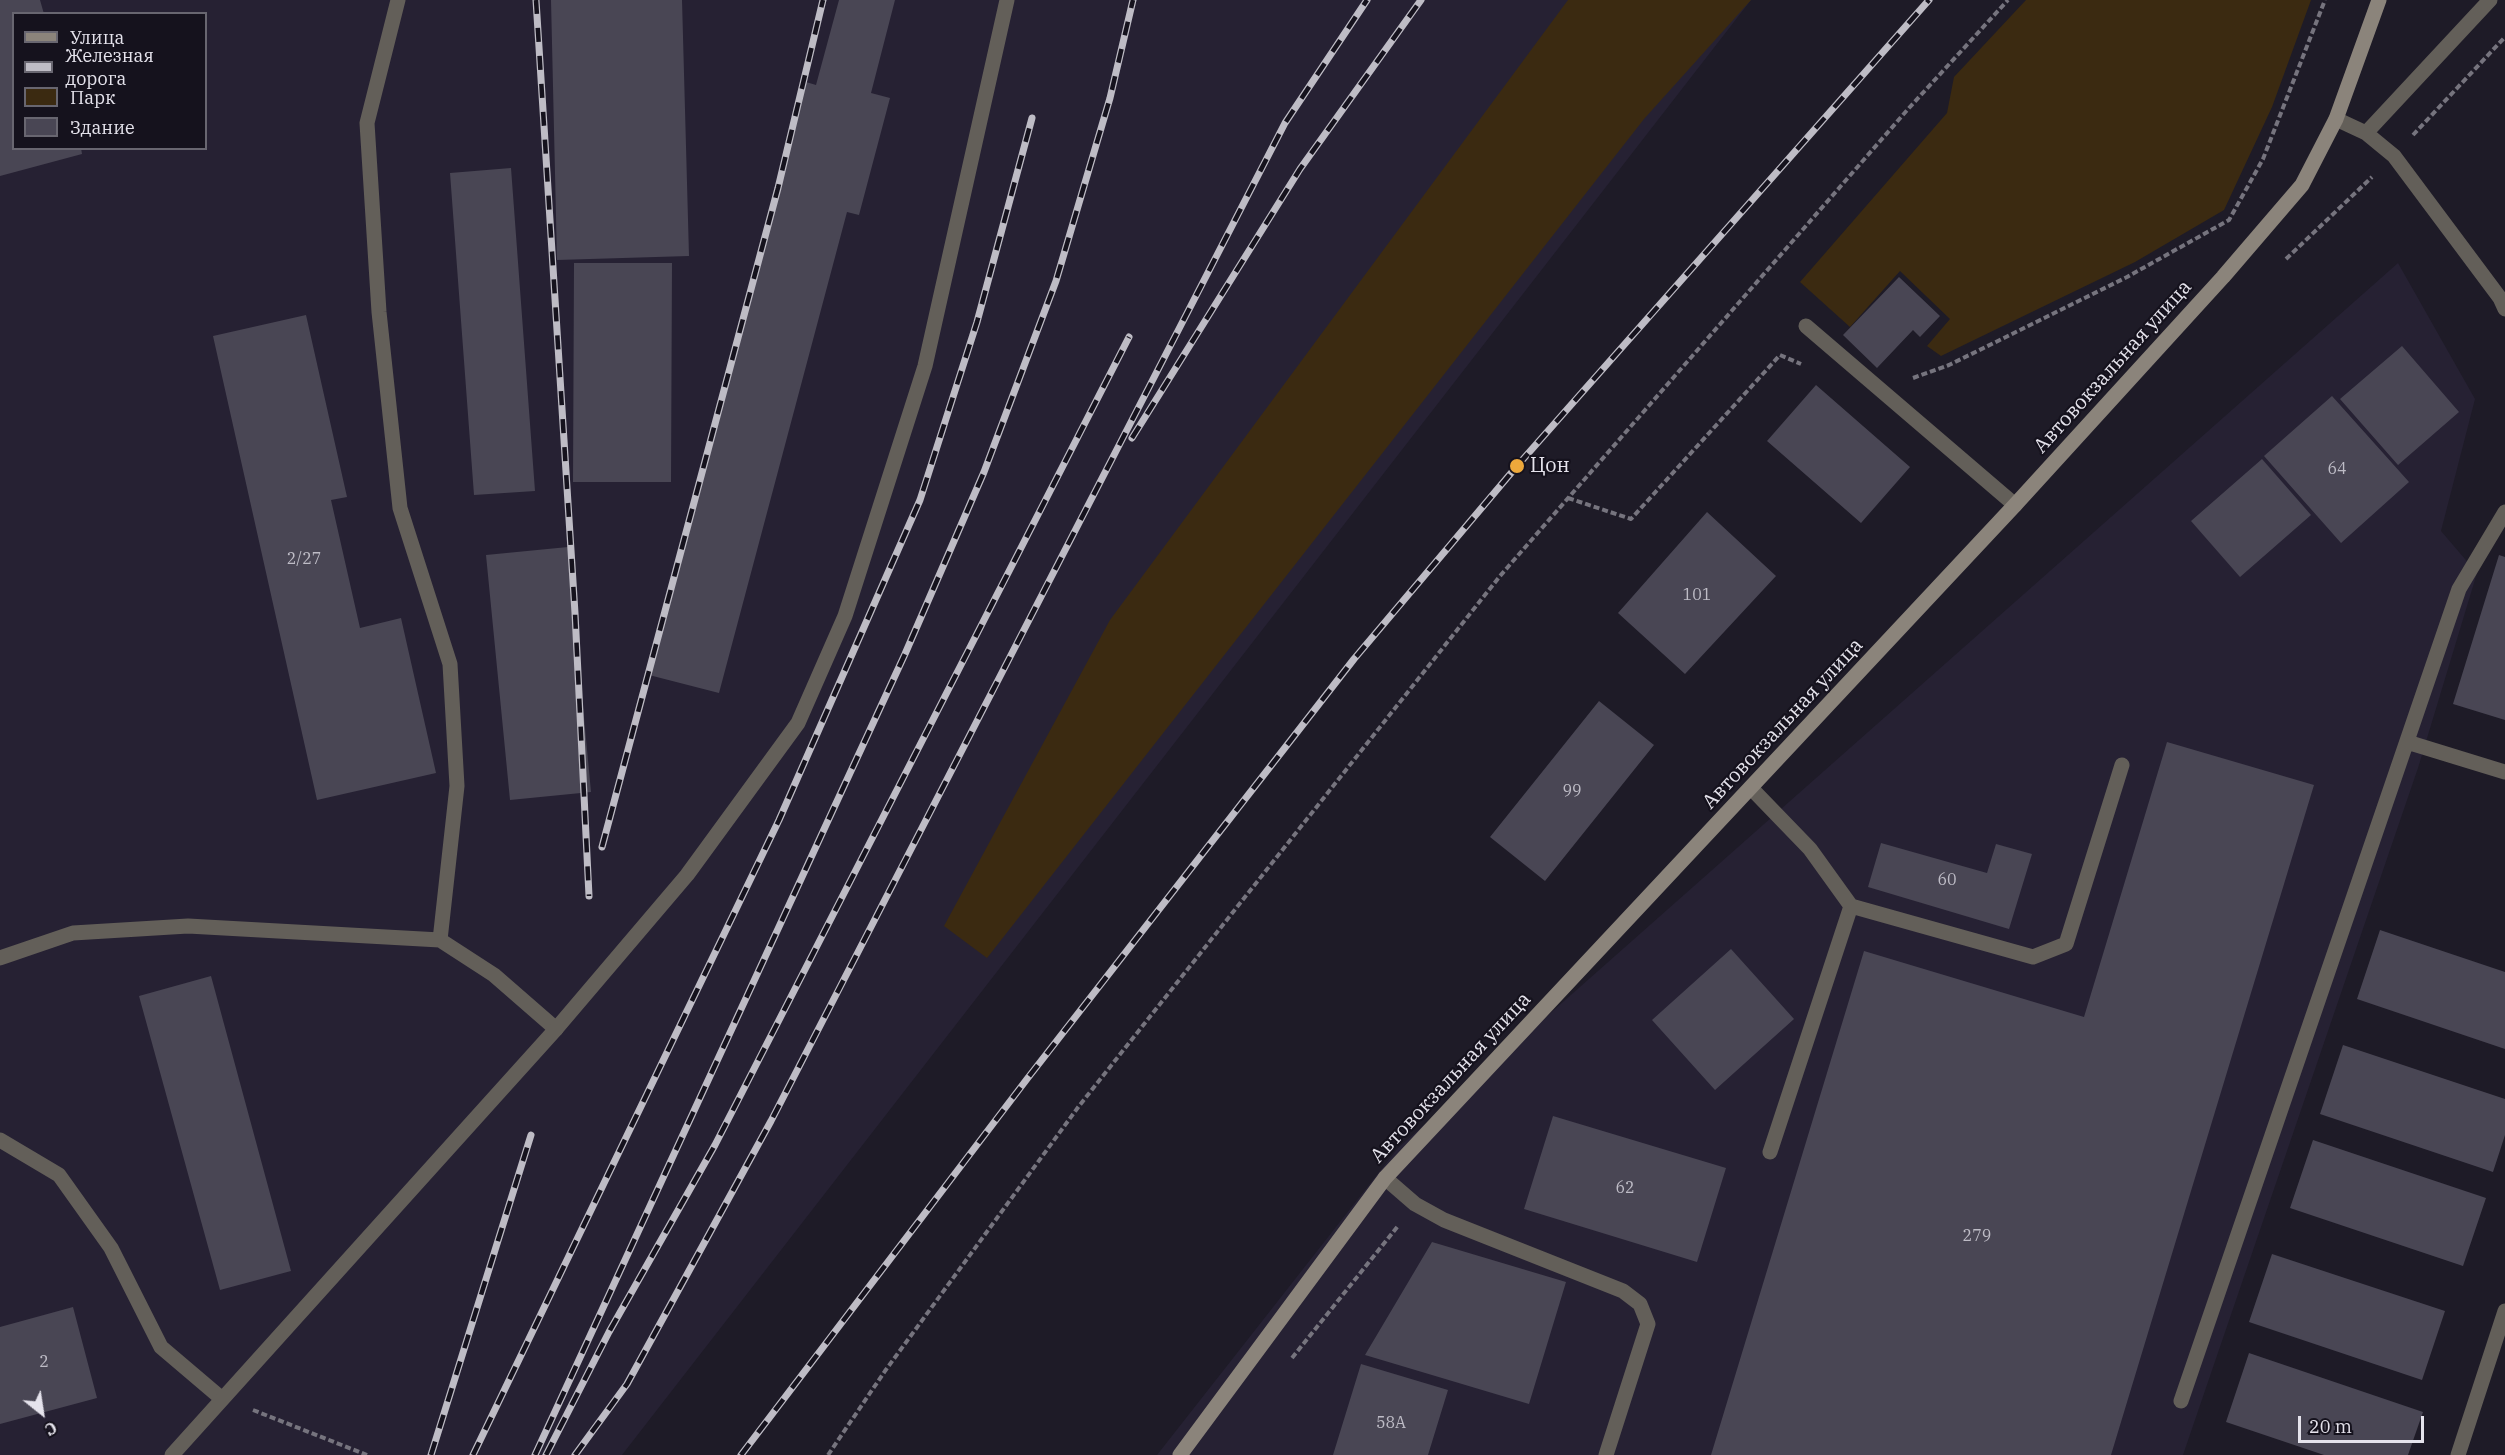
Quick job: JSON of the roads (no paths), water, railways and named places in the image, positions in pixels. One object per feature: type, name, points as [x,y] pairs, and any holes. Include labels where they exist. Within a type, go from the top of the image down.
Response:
[{"type":"street","points":[[398,0],[367,123],[379,312],[400,507],[450,664],[457,786],[440,940]]},
{"type":"street","points":[[172,1455],[556,1029],[687,875],[798,723],[845,616],[925,366],[1007,0]]},
{"type":"street","name":"Автовокзальная улица","points":[[1180,1455],[1385,1178],[1752,789],[2015,505],[2223,277],[2302,185],[2336,119],[2379,0]]},
{"type":"street","points":[[2367,133],[2490,0]]},
{"type":"street","points":[[2336,119],[2367,133],[2394,156],[2500,298],[2505,309]]},
{"type":"street","points":[[1806,326],[2015,505]]},
{"type":"street","points":[[2181,1401],[2459,589],[2505,512]]},
{"type":"street","points":[[2407,742],[2505,772]]},
{"type":"street","points":[[1752,789],[1810,849],[1851,906],[2033,957],[2066,944],[2122,765]]},
{"type":"street","points":[[1770,1152],[1851,906]]},
{"type":"street","points":[[0,958],[73,933],[188,926],[440,940],[494,975],[556,1029]]},
{"type":"street","points":[[0,1140],[59,1175],[111,1248],[161,1347],[221,1398]]},
{"type":"street","points":[[1385,1178],[1415,1204],[1444,1220],[1623,1291],[1640,1304],[1648,1324],[1606,1455]]},
{"type":"street","points":[[2458,1455],[2505,1311]]},
{"type":"railway","points":[[536,0],[575,613],[589,896]]},
{"type":"railway","points":[[602,847],[778,188],[823,0]]},
{"type":"railway","points":[[535,1455],[905,654],[984,472],[1056,281],[1110,98],[1133,0]]},
{"type":"railway","points":[[575,1455],[627,1384],[771,1121],[1285,123],[1367,0]]},
{"type":"railway","points":[[1132,438],[1300,169],[1421,0]]},
{"type":"railway","points":[[741,1455],[1027,1079],[1354,659],[1517,466],[1929,0]]},
{"type":"railway","points":[[473,1455],[779,820],[920,500],[977,322],[1032,118]]},
{"type":"railway","points":[[546,1455],[609,1332],[715,1145],[1129,337]]},
{"type":"railway","points":[[431,1455],[531,1135]]},
{"type":"place","name":"Цон","points":[[1517,466]]}]
